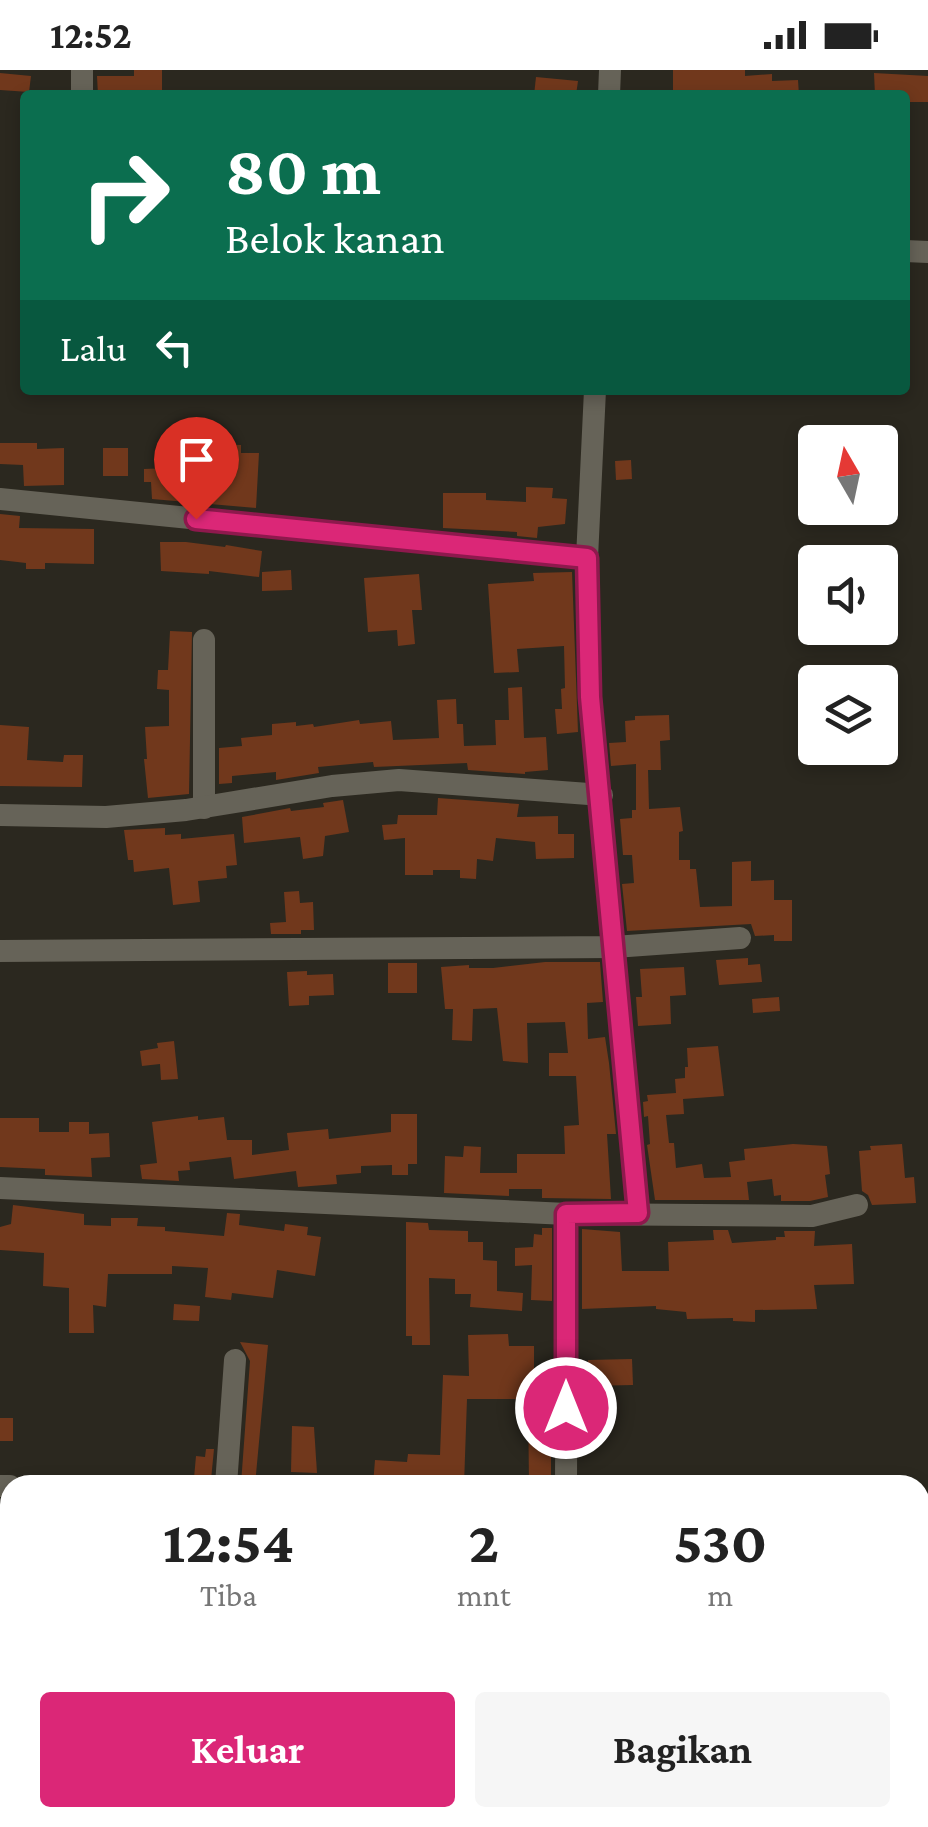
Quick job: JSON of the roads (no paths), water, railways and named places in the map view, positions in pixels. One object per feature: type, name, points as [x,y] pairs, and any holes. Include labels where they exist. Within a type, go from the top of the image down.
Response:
[{"type":"street","points":[[595,395],[587,558],[590,697],[638,1213]]},
{"type":"street","points":[[0,500],[587,558]]},
{"type":"street","points":[[204,640],[204,808]]},
{"type":"street","points":[[0,815],[106,817],[204,808],[332,786],[399,780],[602,796]]},
{"type":"street","points":[[0,951],[614,947],[740,938]]},
{"type":"street","points":[[0,1188],[566,1214],[812,1216],[857,1205]]},
{"type":"street","points":[[566,1214],[566,1475]]},
{"type":"street","points":[[227,1475],[236,1360]]}]
